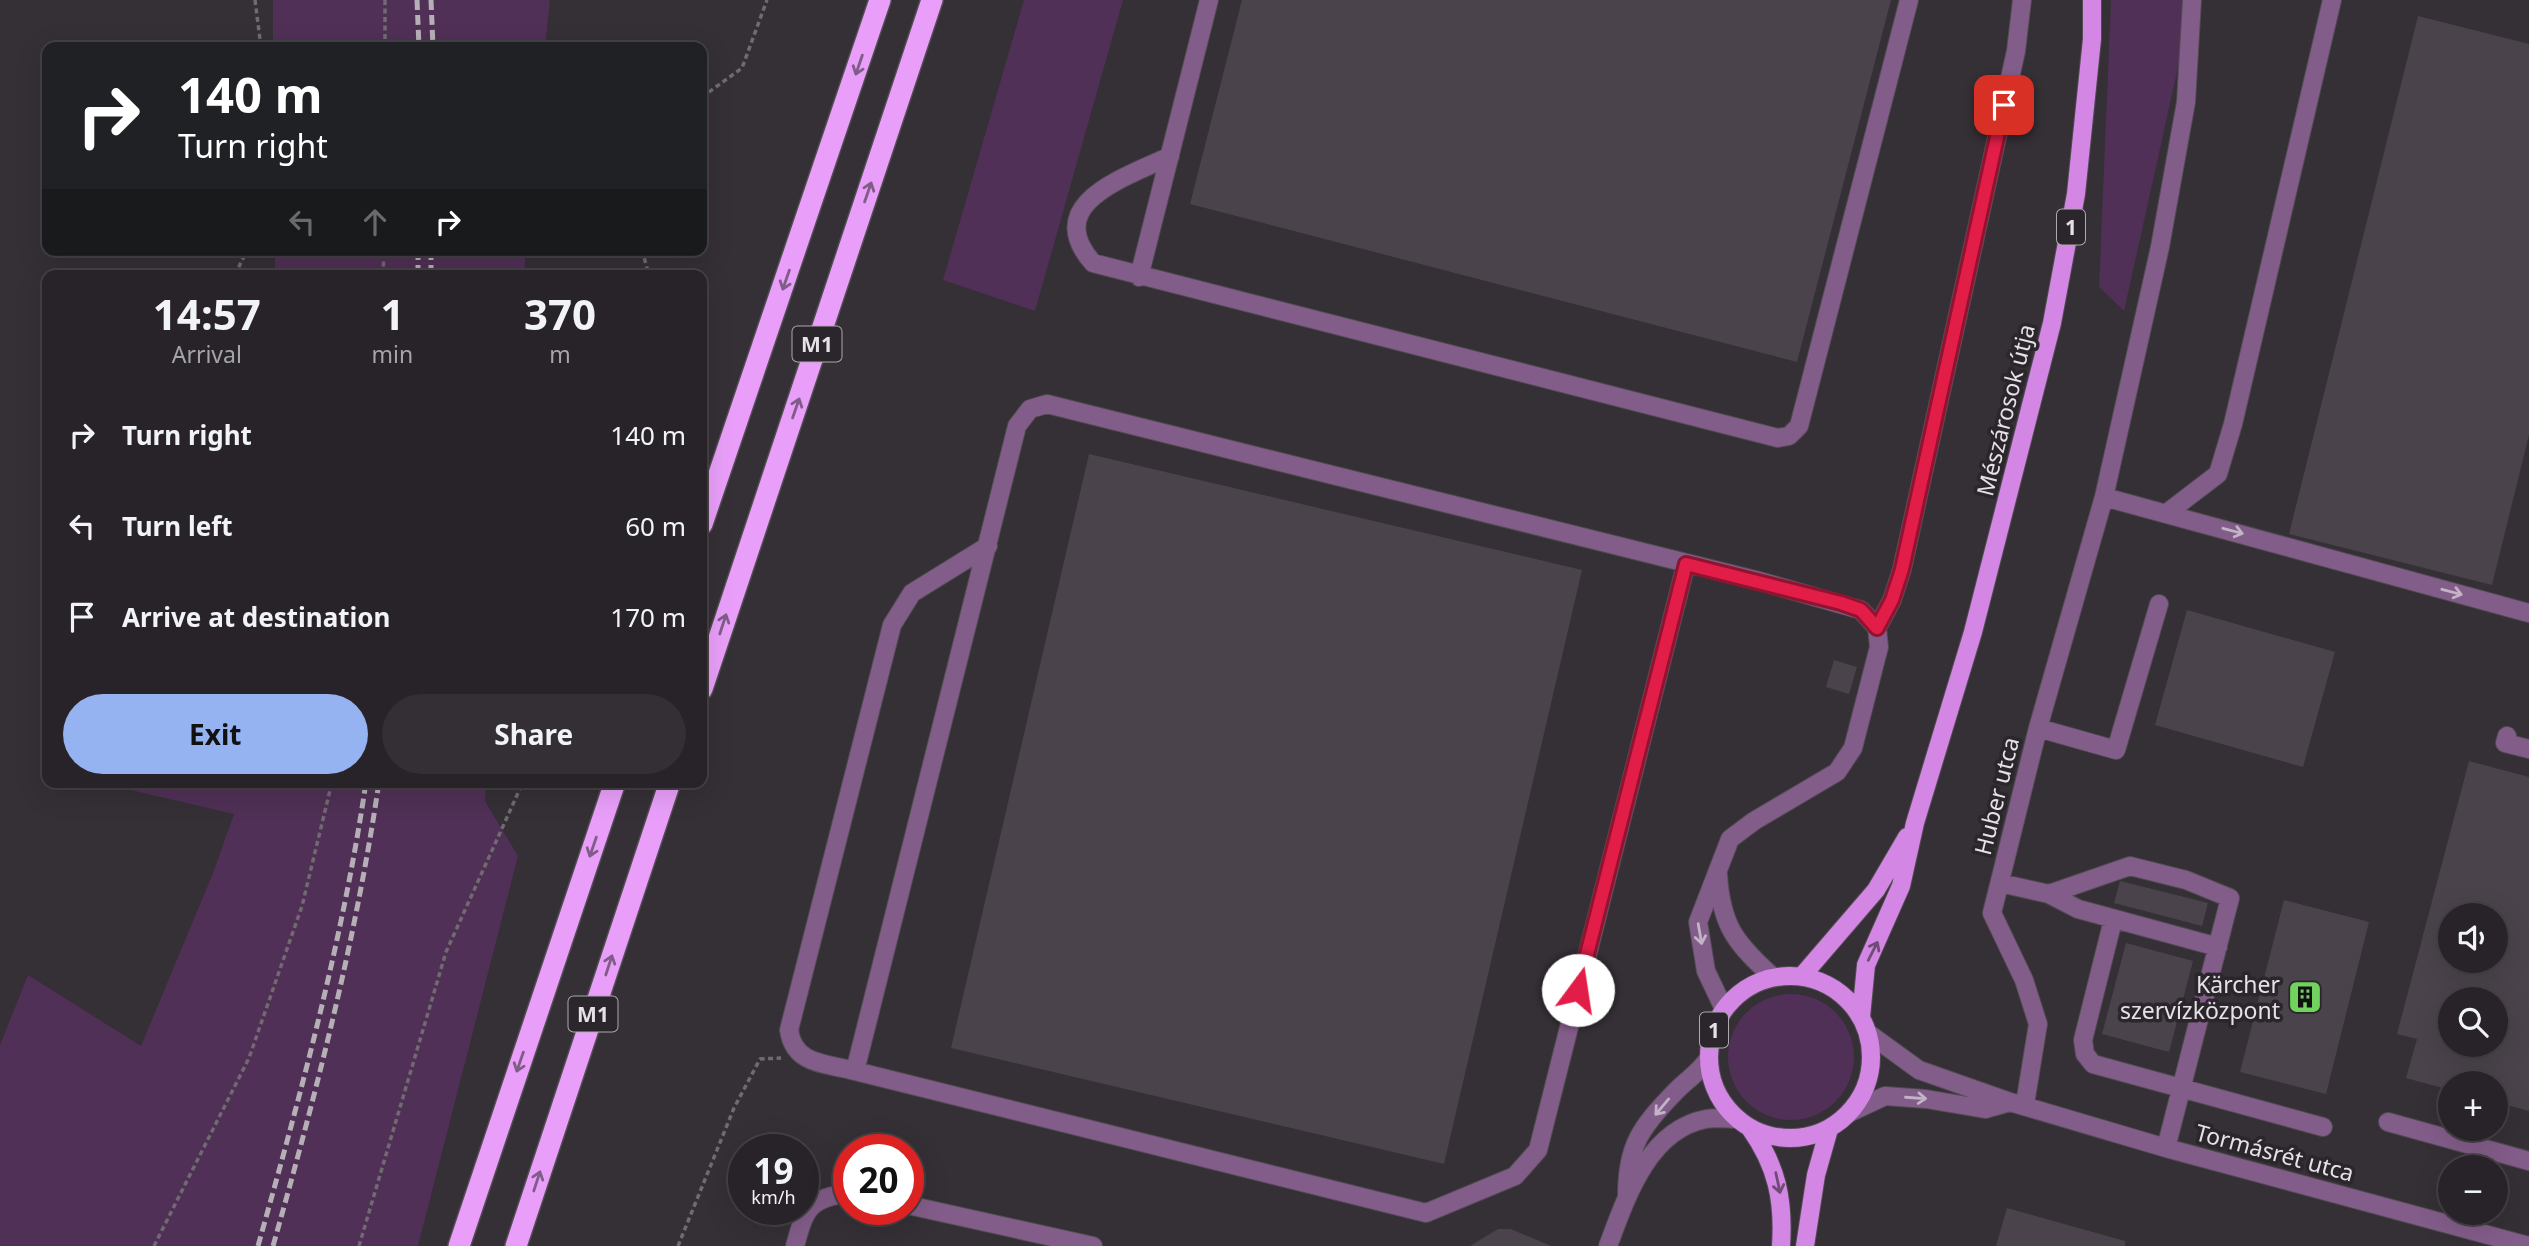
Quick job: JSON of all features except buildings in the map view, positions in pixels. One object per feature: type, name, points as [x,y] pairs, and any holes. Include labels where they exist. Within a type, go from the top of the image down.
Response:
[{"type":"highway","name":"M1","points":[[707,509],[880,0]]},
{"type":"highway","name":"M1","points":[[707,674],[932,0]]},
{"type":"highway","name":"M1","points":[[459,1246],[613,788]]},
{"type":"highway","name":"M1","points":[[516,1246],[668,788]]},
{"type":"main road","name":"Mészárosok útja","points":[[1744,1123],[1769,1135],[1790,1138],[1810,1136],[1829,1129],[1851,1112],[1868,1083],[1871,1066],[1865,1025],[1866,965],[1901,886],[1915,823],[1973,632],[2052,323],[2076,194],[2092,39],[2092,0]]},
{"type":"main road","name":"Mészárosok útja","points":[[1802,976],[1876,890],[1915,823]]},
{"type":"main road","name":"1","points":[[1781,1246],[1782,1202],[1768,1152],[1717,1092],[1709,1058],[1716,1024],[1724,1009],[1746,988],[1773,977],[1802,976],[1837,989],[1865,1025]]},
{"type":"main road","points":[[1805,1246],[1816,1175],[1829,1129]]},
{"type":"street","points":[[1139,277],[1209,0]]},
{"type":"street","points":[[1170,156],[1088,199],[1079,215],[1077,233],[1081,250],[1093,263],[1762,436],[1789,436],[1799,426],[1909,0]]},
{"type":"street","points":[[1724,1009],[1706,971],[1698,922],[1730,839],[1754,821],[1837,772],[1853,748],[1879,647],[1877,628],[1892,600],[1902,569],[2017,51],[2022,0]]},
{"type":"street","name":"Huber utca","points":[[2017,1103],[2038,1024],[2024,980],[1992,914],[2038,728],[2105,498],[2160,247],[2186,102],[2192,0]]},
{"type":"street","points":[[2167,513],[2218,474],[2233,424],[2332,0]]},
{"type":"street","points":[[855,1071],[1017,426],[1030,410],[1047,404],[1841,603],[1861,610],[1877,628]]},
{"type":"street","points":[[2105,498],[2529,613]]},
{"type":"street","points":[[988,546],[912,593],[892,625],[789,1030],[791,1046],[801,1057],[1426,1213],[1515,1176],[1538,1150],[1686,564]]},
{"type":"street","points":[[2038,728],[2116,750],[2159,604]]},
{"type":"street","points":[[2507,736],[2505,743],[2529,749]]},
{"type":"street","points":[[2049,894],[2130,866],[2186,880],[2230,898],[2166,1148]]},
{"type":"street","points":[[1718,870],[1724,920],[1749,956],[1773,977]]},
{"type":"street","points":[[2000,883],[2049,894],[2078,909],[2113,920],[2218,947]]},
{"type":"street","points":[[2113,920],[2082,1040],[2084,1054],[2093,1064],[2323,1127]]},
{"type":"street","name":"Tormásrét utca","points":[[1865,1025],[1919,1070],[2017,1103],[2166,1148],[2529,1246]]},
{"type":"street","points":[[1627,1195],[1630,1153],[1644,1129],[1676,1090],[1695,1077],[1709,1058]]},
{"type":"street","points":[[1851,1112],[1885,1096],[1926,1099],[1985,1109],[2017,1103]]},
{"type":"street","points":[[1608,1246],[1627,1195],[1664,1138],[1707,1119],[1744,1123]]},
{"type":"street","points":[[2388,1122],[2529,1161]]},
{"type":"street","points":[[795,1246],[807,1210],[825,1196],[833,1195]]},
{"type":"street","points":[[924,1209],[1093,1246]]},
{"type":"path","points":[[255,0],[260,42]]},
{"type":"path","points":[[385,0],[385,42]]},
{"type":"path","points":[[707,93],[742,68],[767,0]]},
{"type":"path","points":[[154,1246],[249,1058],[302,906],[331,788]]},
{"type":"path","points":[[359,1246],[446,952],[520,788]]},
{"type":"path","points":[[678,1246],[734,1108],[760,1059],[801,1057]]},
{"type":"shaded area","points":[[273,0],[550,0],[546,42],[273,42]]},
{"type":"shaded area","points":[[1024,0],[1123,0],[1035,311],[943,280]]},
{"type":"shaded area","points":[[2111,0],[2193,0],[2124,311],[2099,287]]},
{"type":"shaded area","points":[[275,256],[526,256],[524,270],[275,270]]},
{"type":"shaded area","points":[[122,788],[486,788],[485,801],[518,856],[418,1246],[0,1246],[0,1045],[28,975],[141,1046],[213,873],[234,814]]},
{"type":"shaded area","points":[[1791,994],[1815,998],[1836,1012],[1850,1033],[1854,1057],[1850,1081],[1836,1102],[1815,1116],[1791,1120],[1767,1116],[1746,1102],[1732,1081],[1728,1057],[1732,1033],[1746,1012],[1767,998]]},
{"type":"railway","points":[[417,0],[419,42]]},
{"type":"railway","points":[[431,0],[433,42]]},
{"type":"railway","points":[[418,256],[418,270]]},
{"type":"railway","points":[[431,256],[431,270]]},
{"type":"railway","points":[[258,1246],[333,957],[365,788]]},
{"type":"railway","points":[[273,1246],[334,1016],[359,899],[378,788]]},
{"type":"place","name":"Kärcher szervízközpont","points":[[2305,997]]},
{"type":"route","points":[[1578,990],[1686,564],[1841,603],[1861,610],[1877,628],[1892,600],[1902,569],[2004,105]]}]
